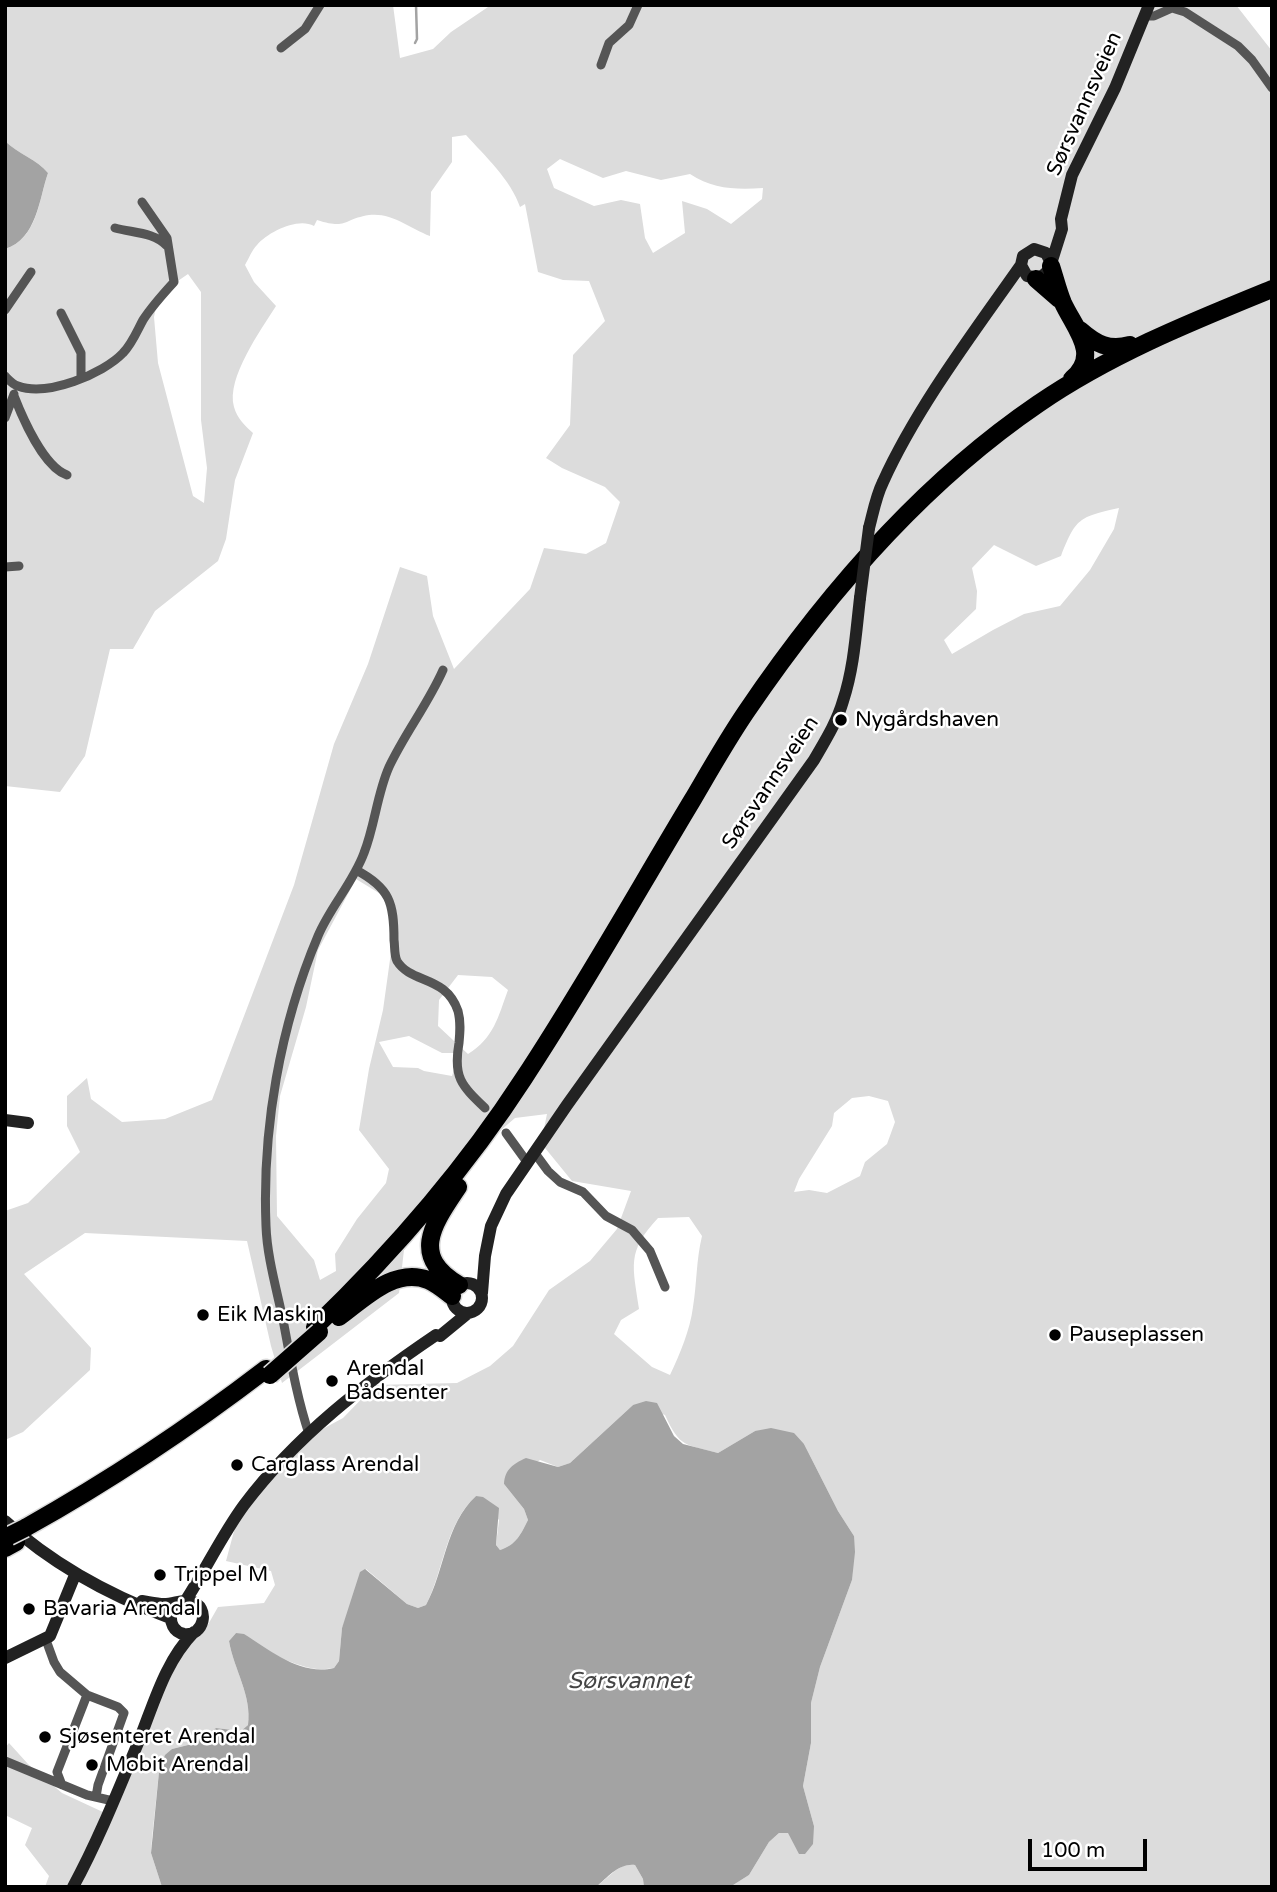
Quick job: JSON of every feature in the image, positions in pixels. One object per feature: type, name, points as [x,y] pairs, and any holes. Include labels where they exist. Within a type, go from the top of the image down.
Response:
[{"type":"highway","points":[[317,1330],[443,1190],[485,1136],[525,1076],[744,715],[798,639],[859,565],[919,502],[977,452],[1080,372],[1085,362],[1085,346],[1064,304],[1051,263]]},
{"type":"highway","points":[[1033,278],[1064,304]]},
{"type":"highway","points":[[1078,328],[1099,345],[1116,348],[1167,331],[1272,289]]},
{"type":"highway","points":[[457,1291],[433,1260],[430,1236],[434,1222],[536,1075],[747,723],[801,647],[858,575],[921,511],[1004,439],[1044,410],[1083,385],[1167,342],[1272,298]]},
{"type":"highway","points":[[1035,406],[1082,376],[1167,331]]},
{"type":"highway","points":[[14,1535],[146,1464],[212,1420],[317,1330],[393,1260],[477,1159]]},
{"type":"highway","points":[[317,1330],[382,1285],[406,1277],[426,1279],[457,1291]]},
{"type":"main road","name":"Sørsvannsveien","points":[[1051,263],[1060,237],[1061,219],[1072,175],[1115,88],[1147,11]]},
{"type":"main road","name":"Sørsvannsveien","points":[[1034,249],[1049,239],[1061,219]]},
{"type":"main road","points":[[1034,249],[1043,251],[1051,263],[1044,276],[1033,278],[1024,273],[1021,265],[1023,256],[1034,249]]},
{"type":"main road","name":"Sørsvannsveien","points":[[482,1293],[485,1256],[494,1218],[531,1157],[814,760],[836,720],[851,673],[869,528],[882,483],[965,342],[1002,295],[1021,265]]},
{"type":"main road","name":"Sørsvannsveien","points":[[1002,295],[1033,278]]},
{"type":"main road","points":[[5,1120],[28,1123]]},
{"type":"main road","name":"Sørsvannsveien","points":[[183,1601],[246,1503],[271,1471],[377,1375],[436,1335],[447,1320],[457,1291],[472,1276],[485,1256]]},
{"type":"main road","points":[[477,1286],[482,1293],[480,1307],[468,1313],[458,1311],[457,1291],[477,1286]]},
{"type":"main road","name":"Sørsvannsveien","points":[[436,1335],[440,1336],[468,1313]]},
{"type":"main road","points":[[14,1535],[75,1575],[170,1620],[183,1633],[194,1632]]},
{"type":"main road","name":"Sørsvannsveien","points":[[202,1610],[201,1600],[209,1564]]},
{"type":"main road","points":[[5,1658],[46,1640],[55,1629],[75,1575]]},
{"type":"main road","points":[[73,1887],[113,1801],[166,1670],[178,1649],[203,1622],[202,1610],[195,1603],[183,1601],[163,1604],[128,1599]]},
{"type":"main road","points":[[166,1670],[173,1634],[170,1620],[173,1608],[183,1601]]},
{"type":"street","points":[[281,48],[305,29],[320,5]]},
{"type":"street","points":[[601,65],[609,43],[629,25],[638,5]]},
{"type":"street","points":[[1147,11],[1157,15],[1166,8],[1185,12],[1238,46],[1272,88]]},
{"type":"street","points":[[5,376],[18,386],[48,387],[81,378],[111,365],[126,350],[144,319],[174,282],[167,238],[142,202]]},
{"type":"street","points":[[115,228],[155,236],[168,247]]},
{"type":"street","points":[[5,310],[31,272]]},
{"type":"street","points":[[61,313],[81,353],[81,378]]},
{"type":"street","points":[[5,418],[18,386]]},
{"type":"street","points":[[14,396],[25,425],[53,467],[67,475]]},
{"type":"street","points":[[5,567],[19,566]]},
{"type":"street","points":[[309,1434],[298,1404],[266,1229],[267,1157],[279,1064],[318,934],[365,852],[389,766],[431,697],[443,670]]},
{"type":"street","points":[[356,870],[376,882],[391,900],[397,961],[410,971],[443,987],[454,1002],[460,1020],[456,1059],[460,1081],[485,1108]]},
{"type":"street","points":[[506,1133],[560,1182],[583,1192],[606,1216],[632,1230],[650,1251],[665,1287]]},
{"type":"street","points":[[46,1640],[60,1672],[87,1695],[118,1707],[124,1713],[96,1797]]},
{"type":"street","points":[[62,1785],[57,1772],[87,1695]]},
{"type":"street","points":[[5,1762],[62,1785],[113,1801]]},
{"type":"shaded area","points":[[5,5],[393,5],[400,58],[433,49],[451,32],[491,5],[1236,5],[1272,51],[1272,1887],[730,1887],[749,1875],[769,1842],[779,1833],[814,1826],[803,1786],[811,1743],[811,1703],[820,1667],[852,1580],[854,1536],[838,1511],[804,1444],[755,1431],[718,1453],[685,1443],[675,1434],[665,1415],[633,1405],[570,1463],[558,1467],[540,1460],[504,1484],[524,1509],[528,1520],[510,1545],[500,1550],[496,1545],[499,1520],[476,1496],[466,1507],[451,1534],[426,1605],[418,1608],[407,1604],[366,1569],[342,1628],[339,1661],[334,1668],[309,1668],[296,1664],[236,1633],[229,1641],[245,1693],[248,1725],[241,1731],[216,1728],[192,1744],[172,1749],[159,1772],[151,1853],[162,1887],[45,1887],[49,1876],[25,1845],[32,1828],[5,1815],[5,1748],[9,1743],[28,1764],[62,1793],[105,1813],[174,1663],[206,1628],[218,1607],[264,1603],[275,1585],[271,1571],[226,1561],[237,1520],[295,1444],[343,1418],[375,1385],[457,1383],[490,1366],[513,1346],[549,1290],[590,1261],[617,1229],[631,1191],[572,1181],[541,1143],[547,1114],[515,1118],[487,1142],[463,1181],[404,1250],[399,1293],[282,1383],[247,1241],[85,1233],[24,1274],[91,1348],[90,1370],[23,1432],[5,1440],[5,1211],[28,1203],[80,1152],[67,1126],[67,1096],[87,1078],[91,1099],[122,1122],[165,1119],[212,1100],[294,885],[334,744],[368,664],[400,567],[427,576],[433,616],[454,669],[530,589],[544,548],[586,554],[606,543],[620,502],[605,487],[546,458],[570,425],[573,355],[605,321],[589,281],[563,280],[538,272],[525,204],[520,207],[504,178],[466,135],[452,137],[452,162],[431,192],[430,236],[393,218],[369,215],[340,224],[317,220],[314,226],[300,223],[284,227],[268,235],[254,249],[245,265],[254,282],[276,306],[246,355],[235,382],[235,411],[253,433],[235,480],[226,539],[218,561],[155,611],[133,649],[110,649],[85,756],[60,792],[5,786],[5,249],[16,244],[30,228],[48,173],[5,141]],"holes":[[[560,159],[603,178],[626,171],[661,180],[690,174],[707,183],[725,187],[763,188],[762,199],[731,224],[707,209],[682,201],[685,233],[653,253],[645,238],[640,204],[621,200],[594,206],[554,188],[547,169]],[[188,274],[201,292],[201,420],[207,468],[204,503],[193,496],[158,363],[154,317],[159,294]],[[1119,508],[1114,529],[1090,570],[1060,606],[1024,614],[952,654],[944,640],[976,609],[977,591],[972,568],[994,545],[1036,566],[1061,556],[1075,526],[1095,514]],[[356,879],[387,898],[393,938],[383,1010],[369,1069],[359,1130],[389,1169],[386,1183],[357,1219],[335,1254],[336,1271],[320,1280],[314,1260],[277,1216],[276,1136],[280,1096],[306,1007],[318,950]],[[458,975],[492,977],[508,990],[489,1034],[468,1054],[438,1026],[439,1000]],[[409,1036],[442,1053],[459,1053],[452,1076],[418,1068],[393,1067],[379,1042]],[[869,1096],[888,1101],[895,1122],[887,1144],[865,1162],[860,1176],[827,1193],[809,1190],[794,1192],[799,1179],[832,1126],[834,1113],[852,1098]],[[689,1217],[702,1236],[692,1316],[670,1375],[652,1367],[614,1334],[621,1320],[639,1309],[634,1260],[636,1250],[658,1218]]]},
{"type":"shaded area","points":[[627,1864],[635,1865],[643,1879],[644,1887],[596,1887],[616,1870]]},
{"type":"water","points":[[5,141],[48,173],[30,227],[24,237],[5,249]]},
{"type":"water","name":"Sørsvannet","points":[[646,1401],[657,1403],[674,1436],[683,1444],[718,1453],[755,1431],[771,1428],[794,1433],[804,1444],[838,1511],[854,1536],[852,1580],[820,1667],[811,1703],[811,1743],[803,1786],[814,1826],[813,1844],[805,1854],[799,1854],[788,1833],[779,1833],[769,1842],[749,1875],[730,1887],[644,1887],[643,1879],[635,1865],[629,1865],[614,1872],[596,1887],[162,1887],[151,1853],[159,1772],[165,1755],[172,1749],[192,1744],[216,1728],[241,1731],[248,1725],[245,1693],[229,1641],[236,1633],[244,1634],[298,1665],[322,1670],[334,1668],[339,1661],[342,1628],[360,1572],[365,1569],[407,1604],[418,1608],[426,1605],[458,1520],[476,1496],[483,1497],[499,1508],[496,1545],[500,1550],[506,1548],[517,1538],[528,1520],[524,1509],[504,1484],[510,1468],[526,1458],[558,1467],[570,1463],[633,1405]]},
{"type":"waterway","points":[[415,43],[416,5]]},
{"type":"place","name":"Nygårdshaven","points":[[841,720]]},
{"type":"place","name":"Eik Maskin","points":[[203,1315]]},
{"type":"place","name":"Pauseplassen","points":[[1055,1335]]},
{"type":"place","name":"Arendal Bådsenter","points":[[332,1381]]},
{"type":"place","name":"Carglass Arendal","points":[[237,1465]]},
{"type":"place","name":"Trippel M","points":[[160,1575]]},
{"type":"place","name":"Bavaria Arendal","points":[[29,1609]]},
{"type":"place","name":"Sjøsenteret Arendal","points":[[45,1737]]},
{"type":"place","name":"Mobit Arendal","points":[[92,1765]]}]
